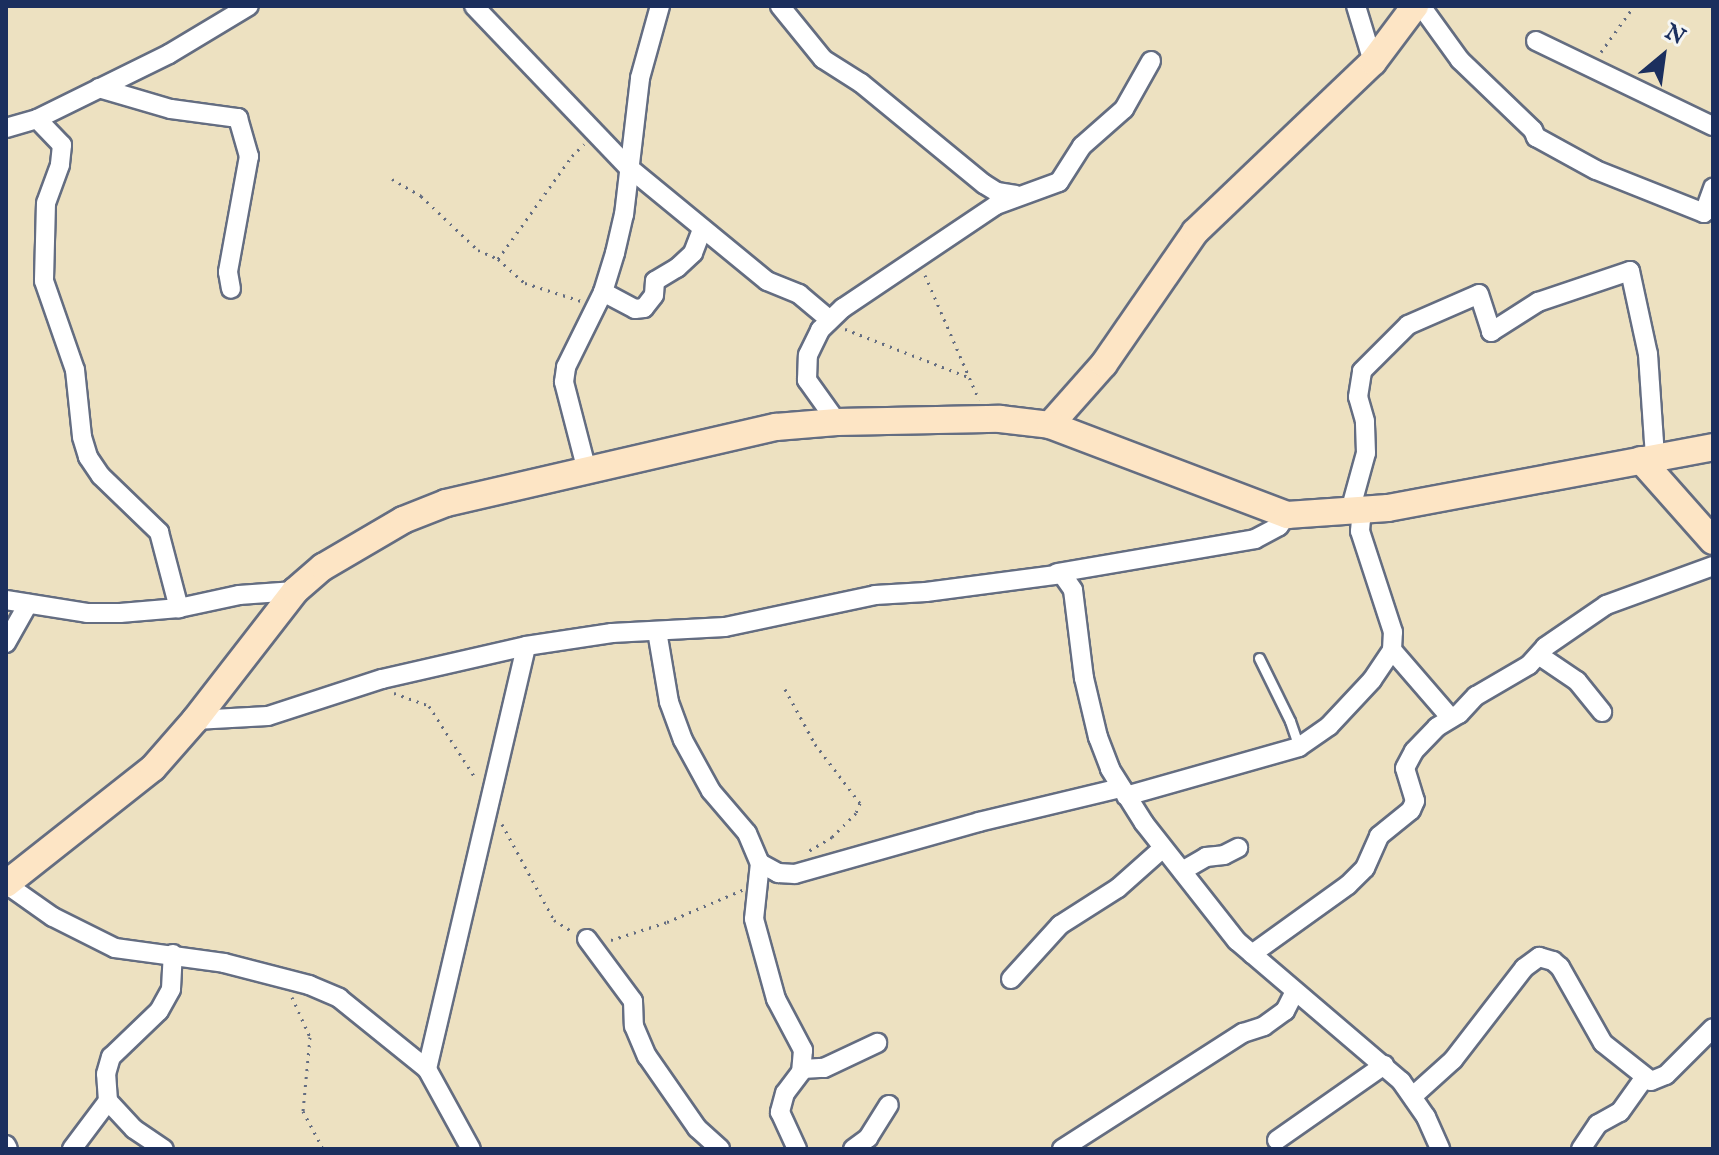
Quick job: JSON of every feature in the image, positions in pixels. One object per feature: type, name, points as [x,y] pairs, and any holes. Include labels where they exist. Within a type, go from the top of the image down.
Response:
[{"type":"street","points":[[6,128],[37,119],[169,54],[249,6]]},
{"type":"street","points":[[474,6],[627,166],[767,281],[799,294],[829,319]]},
{"type":"street","points":[[587,471],[564,382],[569,357],[599,300],[624,215],[627,166],[640,78],[660,6]]},
{"type":"street","points":[[780,6],[823,59],[861,83],[984,184],[997,192],[1016,195]]},
{"type":"street","points":[[1356,6],[1373,62]]},
{"type":"street","points":[[1050,425],[1104,364],[1195,232],[1373,62],[1418,6],[1460,60],[1533,130],[1536,137],[1596,170],[1704,213],[1713,188]]},
{"type":"street","points":[[1536,41],[1713,126]]},
{"type":"street","points":[[837,422],[813,392],[806,368],[813,341],[829,319],[918,256],[1016,195],[1059,182],[1082,146],[1124,109],[1151,61]]},
{"type":"street","points":[[99,88],[171,109],[238,118],[249,156],[228,272],[231,289]]},
{"type":"street","points":[[37,119],[62,145],[60,165],[46,203],[44,281],[75,370],[82,437],[88,457],[101,476],[159,532],[179,608]]},
{"type":"street","points":[[599,300],[635,309],[644,308],[654,295],[655,281],[677,268],[693,253],[702,229]]},
{"type":"street","points":[[760,863],[778,873],[795,874],[979,822],[1124,792],[1299,747],[1329,726],[1372,680],[1392,650],[1393,632],[1360,531],[1358,511],[1366,453],[1365,421],[1358,397],[1362,371],[1408,325],[1479,294],[1491,332],[1538,302],[1630,271],[1648,354],[1648,458],[1713,541]]},
{"type":"street","points":[[471,1149],[427,1069],[339,998],[284,979],[173,954],[115,948],[85,936],[6,884],[153,768],[195,720],[295,591],[323,567],[403,520],[446,503],[776,427],[837,422],[986,420],[1050,425],[1287,515],[1358,511],[1713,447]]},
{"type":"street","points":[[195,720],[268,716],[382,679],[526,646],[657,631],[725,627],[875,595],[926,592],[1057,573],[1255,539],[1279,526],[1287,515]]},
{"type":"street","points":[[1252,954],[1348,885],[1365,868],[1379,836],[1411,810],[1415,801],[1406,776],[1407,761],[1424,740],[1476,696],[1540,656],[1545,647],[1606,605],[1713,566]]},
{"type":"street","points":[[1057,573],[1071,582],[1089,706],[1098,737],[1124,792],[1162,849],[1252,954],[1384,1065],[1413,1096],[1440,1149]]},
{"type":"street","points":[[6,600],[87,613],[179,608],[239,595],[295,591]]},
{"type":"street","points":[[6,643],[28,604]]},
{"type":"street","points":[[657,631],[669,702],[683,740],[711,791],[747,833],[760,863],[754,919],[776,999],[803,1050],[802,1069],[785,1093],[780,1112],[797,1149]]},
{"type":"street","points":[[427,1069],[526,646]]},
{"type":"street","points":[[1392,650],[1451,718]]},
{"type":"street","points":[[1540,656],[1577,681],[1602,712]]},
{"type":"street","points":[[1182,871],[1206,857],[1224,855],[1238,848]]},
{"type":"street","points":[[1011,979],[1060,925],[1118,888],[1162,849]]},
{"type":"street","points":[[587,939],[633,1001],[634,1026],[647,1056],[697,1128],[720,1149]]},
{"type":"street","points":[[72,1149],[108,1101],[110,1088],[106,1074],[111,1057],[159,1011],[171,989],[173,954]]},
{"type":"street","points":[[1413,1096],[1453,1060],[1524,968],[1539,957],[1560,967],[1603,1043],[1651,1081],[1666,1075],[1713,1028]]},
{"type":"street","points":[[1062,1149],[1243,1033],[1264,1026],[1285,1011],[1295,991]]},
{"type":"street","points":[[802,1069],[824,1068],[877,1043]]},
{"type":"street","points":[[1277,1140],[1384,1065]]},
{"type":"street","points":[[1581,1149],[1598,1124],[1620,1112],[1645,1077]]},
{"type":"street","points":[[108,1101],[134,1129],[164,1149]]},
{"type":"street","points":[[853,1149],[868,1138],[889,1105]]},
{"type":"lane","points":[[1259,658],[1290,721],[1299,747]]},
{"type":"path","points":[[1593,70],[1605,42],[1634,6]]},
{"type":"path","points":[[498,259],[572,156],[596,133]]},
{"type":"path","points":[[392,179],[421,196],[478,250],[498,259],[525,283],[599,300]]},
{"type":"path","points":[[918,256],[986,420]]},
{"type":"path","points":[[829,319],[855,334],[968,377]]},
{"type":"path","points":[[778,873],[832,837],[856,813],[860,803],[815,744],[785,689]]},
{"type":"path","points":[[587,939],[604,942],[632,934],[718,902],[756,883]]},
{"type":"path","points":[[284,979],[310,1037],[303,1111],[323,1149]]}]
